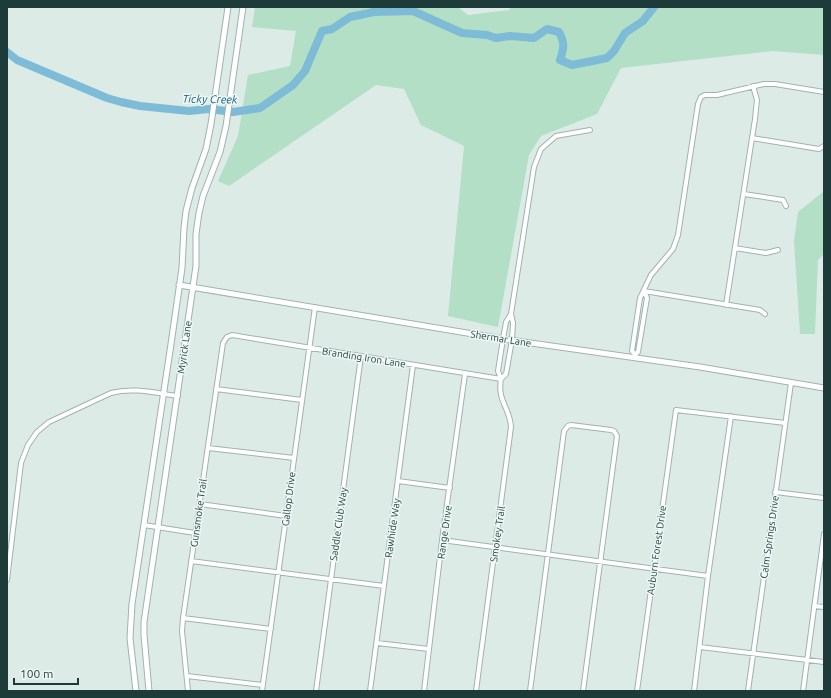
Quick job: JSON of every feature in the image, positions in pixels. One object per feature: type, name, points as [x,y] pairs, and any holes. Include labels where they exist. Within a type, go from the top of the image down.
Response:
[{"type":"street","name":"Myrick Lane","points":[[136,691],[130,638],[130,616],[164,394],[179,285],[186,211],[192,188],[206,149],[228,7]]},
{"type":"street","name":"Myrick Lane","points":[[149,691],[144,622],[196,266],[196,234],[203,196],[220,152],[226,126],[243,7]]},
{"type":"street","points":[[644,291],[647,298],[638,352],[634,356],[632,351],[640,298],[651,275],[673,249],[678,235],[698,104],[701,97],[705,95],[717,95],[753,86],[768,84],[824,92]]},
{"type":"street","points":[[726,305],[744,194],[757,100],[753,86]]},
{"type":"street","points":[[511,314],[534,167],[541,149],[556,136],[590,130]]},
{"type":"street","points":[[752,138],[818,149],[823,147]]},
{"type":"street","points":[[744,194],[783,200],[786,206]]},
{"type":"street","points":[[735,248],[766,253],[778,250]]},
{"type":"street","name":"Shermar Lane","points":[[179,285],[503,339],[634,356],[824,388]]},
{"type":"street","points":[[644,291],[760,310],[765,314]]},
{"type":"street","name":"Gallop Drive","points":[[262,691],[315,307]]},
{"type":"street","name":"Smokey Trail","points":[[476,691],[511,427],[501,396],[501,380],[498,372],[506,322],[511,314]]},
{"type":"street","name":"Smokey Trail","points":[[501,380],[506,374],[512,340],[513,323],[511,314]]},
{"type":"street","name":"Branding Iron Lane","points":[[227,337],[232,335],[501,380]]},
{"type":"street","name":"Gunsmoke Trail","points":[[188,691],[182,631],[183,618],[223,343],[227,337]]},
{"type":"street","name":"Saddle Club Way","points":[[316,691],[360,356]]},
{"type":"street","name":"Rawhide Way","points":[[370,691],[413,365]]},
{"type":"street","name":"Range Drive","points":[[424,691],[442,540],[465,374]]},
{"type":"street","name":"Calm Springs Drive","points":[[748,691],[791,383]]},
{"type":"street","points":[[216,389],[302,400]]},
{"type":"street","points":[[7,580],[22,463],[28,445],[37,432],[54,419],[111,393],[133,390],[178,396]]},
{"type":"street","name":"Auburn Forest Drive","points":[[637,691],[676,410],[731,416]]},
{"type":"street","points":[[694,691],[708,576],[731,416],[785,423]]},
{"type":"street","points":[[530,691],[564,431],[568,426],[574,425],[611,430],[616,434],[617,440],[583,691]]},
{"type":"street","points":[[208,448],[294,458]]},
{"type":"street","points":[[398,481],[450,488]]},
{"type":"street","points":[[776,492],[824,498]]},
{"type":"street","points":[[200,504],[286,516]]},
{"type":"street","points":[[144,525],[195,533]]},
{"type":"street","points":[[803,691],[814,606],[823,553],[824,534]]},
{"type":"street","points":[[442,540],[708,576]]},
{"type":"street","points":[[191,561],[384,586]]},
{"type":"street","points":[[814,606],[824,607]]},
{"type":"street","points":[[183,618],[271,629]]},
{"type":"street","points":[[377,643],[429,649]]},
{"type":"street","points":[[700,646],[824,662]]},
{"type":"street","points":[[187,676],[263,685]]},
{"type":"green space","points":[[255,7],[458,7],[468,15],[509,10],[511,7],[824,7],[824,55],[772,51],[621,68],[597,114],[541,136],[529,155],[498,327],[448,316],[464,146],[421,125],[404,89],[376,85],[229,186],[218,181],[238,136],[248,75],[290,66],[296,31],[252,27]]},
{"type":"green space","points":[[824,191],[824,254],[818,260],[815,334],[800,334],[794,241],[798,212]]},
{"type":"waterway","name":"Ticky Creek","points":[[7,52],[17,60],[107,98],[121,102],[140,106],[189,111],[209,109],[233,112],[260,108],[293,85],[305,71],[322,31],[332,29],[350,17],[374,12],[413,11],[462,33],[487,35],[496,38],[510,36],[534,38],[547,29],[559,32],[563,46],[560,60],[572,65],[607,58],[614,51],[625,33],[643,21],[654,7]]}]
